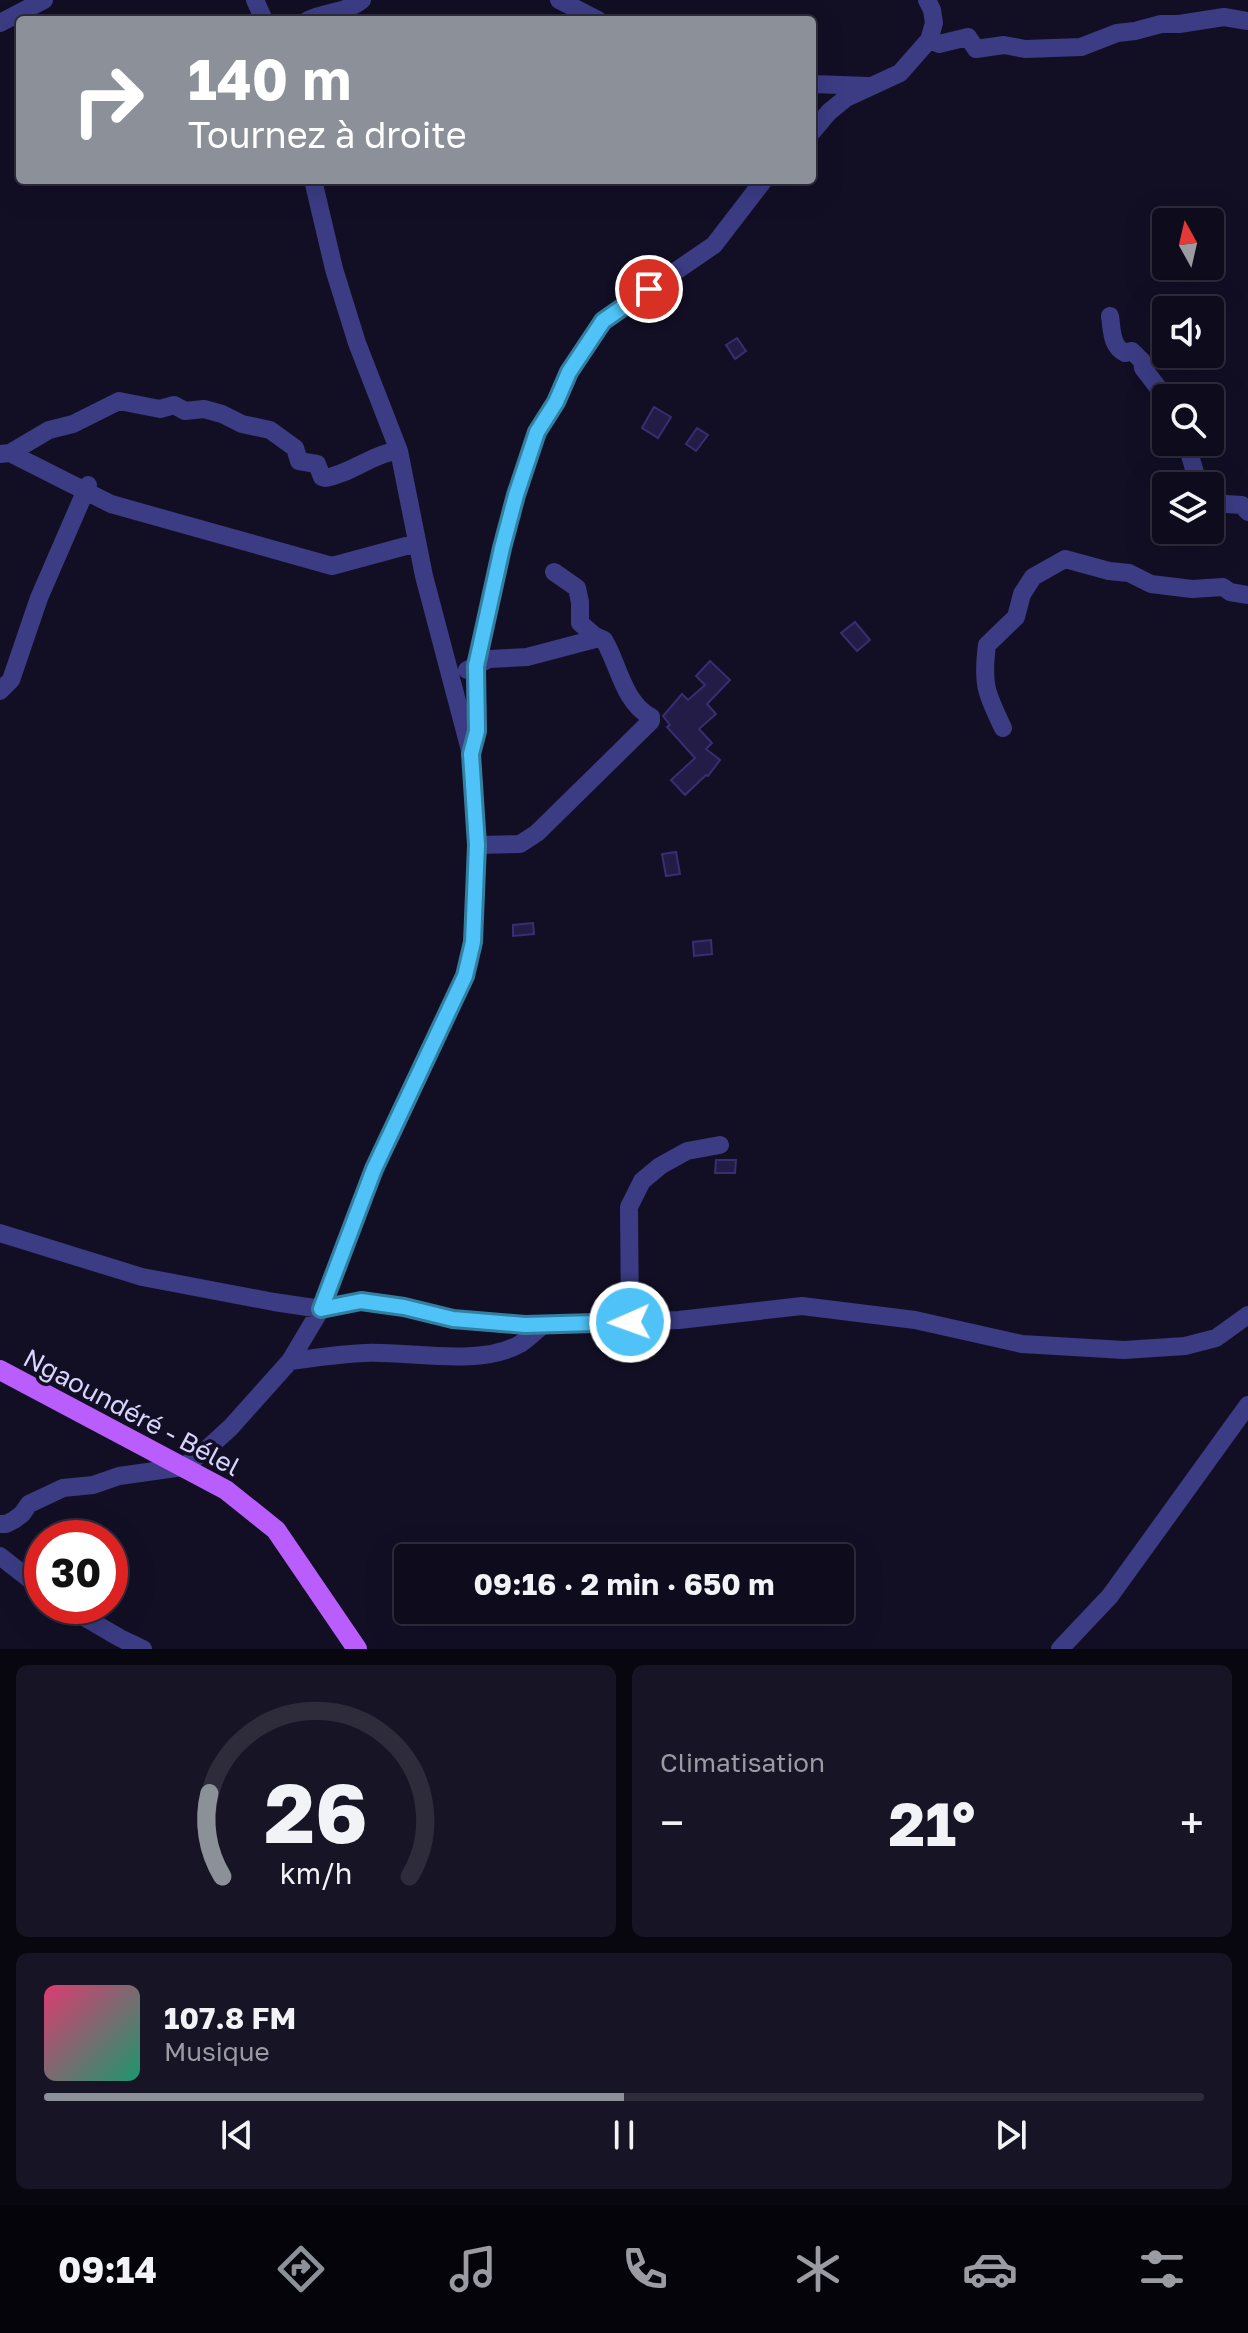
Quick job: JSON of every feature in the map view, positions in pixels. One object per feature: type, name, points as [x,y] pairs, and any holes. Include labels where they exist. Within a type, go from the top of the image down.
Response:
[{"type":"main road","name":"Ngaoundéré - Bélel","points":[[0,1370],[226,1490],[276,1530],[357,1649]]},
{"type":"street","points":[[0,23],[44,0]]},
{"type":"street","points":[[316,16],[354,7],[362,0]]},
{"type":"street","points":[[559,0],[590,16]]},
{"type":"street","points":[[816,127],[846,98],[900,73],[929,40],[934,23],[927,0]]},
{"type":"street","points":[[929,40],[939,44],[968,37],[976,49],[1004,45],[1025,49],[1081,47],[1117,33],[1161,24],[1224,17],[1248,21]]},
{"type":"street","points":[[816,84],[872,87]]},
{"type":"street","points":[[0,1524],[14,1520],[29,1504],[63,1488],[183,1467],[231,1427],[290,1361],[321,1309],[374,1169],[465,976],[473,942],[477,845],[471,754],[417,543],[399,451],[357,343],[334,269],[314,184]]},
{"type":"street","points":[[471,754],[477,731],[476,666],[502,548],[537,432],[556,402],[569,372],[603,321],[714,245],[761,184]]},
{"type":"street","points":[[1110,316],[1116,345],[1125,353],[1132,351],[1142,361],[1143,368],[1155,384]]},
{"type":"street","points":[[5,453],[49,430],[73,424],[119,401],[160,409],[174,405],[185,411],[204,409],[242,424],[270,430],[295,448],[299,461],[317,464],[325,478],[355,468],[387,451],[399,451]]},
{"type":"street","points":[[5,453],[87,488],[111,504],[332,566],[417,543]]},
{"type":"street","points":[[0,691],[11,680],[39,598],[87,488]]},
{"type":"street","points":[[1224,504],[1242,505],[1248,512]]},
{"type":"street","points":[[1003,728],[984,681],[987,645],[1016,617],[1022,594],[1033,577],[1057,562],[1075,560],[1109,571],[1129,573],[1162,586],[1192,589],[1223,587],[1230,592],[1248,595]]},
{"type":"street","points":[[477,845],[520,844],[537,833],[651,721],[651,717],[636,707],[604,640],[580,623],[577,588],[554,572]]},
{"type":"street","points":[[449,670],[463,671],[489,659],[522,658],[599,638]]},
{"type":"street","points":[[630,1322],[629,1207],[642,1181],[660,1166],[687,1151],[720,1145]]},
{"type":"street","points":[[0,1233],[142,1277],[321,1309],[361,1301],[453,1319],[525,1325],[679,1320],[802,1306],[915,1320],[1022,1344],[1124,1350],[1185,1346],[1216,1338],[1248,1315]]},
{"type":"street","points":[[290,1361],[367,1353],[436,1356],[485,1354],[520,1344],[544,1324]]},
{"type":"street","points":[[1060,1649],[1110,1596],[1248,1405]]},
{"type":"street","points":[[0,1556],[24,1575]]},
{"type":"street","points":[[96,1624],[143,1649]]},
{"type":"building","points":[[737,338],[746,351],[735,359],[726,345]]},
{"type":"building","points":[[654,407],[671,417],[658,438],[642,428]]},
{"type":"building","points":[[697,428],[708,435],[696,451],[686,444]]},
{"type":"building","points":[[855,622],[870,640],[857,651],[841,633]]},
{"type":"building","points":[[710,661],[730,680],[707,704],[716,714],[699,729],[712,743],[706,749],[720,760],[708,776],[685,795],[671,780],[695,758],[667,727],[670,725],[663,716],[682,694],[688,700],[705,685],[696,676]]},
{"type":"building","points":[[676,852],[680,874],[666,876],[662,854]]},
{"type":"building","points":[[533,923],[534,934],[513,936],[513,925]]},
{"type":"building","points":[[711,940],[712,954],[694,956],[693,942]]},
{"type":"building","points":[[716,1160],[736,1160],[735,1173],[715,1173]]},
{"type":"route","points":[[630,1322],[525,1325],[453,1319],[361,1301],[321,1309],[374,1169],[465,976],[473,942],[477,845],[471,754],[477,731],[476,666],[516,495],[537,432],[556,402],[569,372],[603,321],[649,289]]}]
